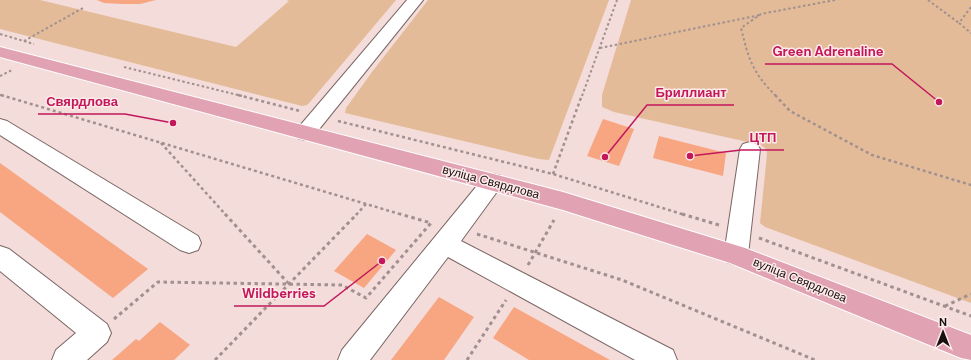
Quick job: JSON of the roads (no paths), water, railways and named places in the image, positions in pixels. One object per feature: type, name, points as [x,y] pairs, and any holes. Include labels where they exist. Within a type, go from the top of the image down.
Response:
[{"type":"main road","name":"вуліца Свярдлова","points":[[0,52],[563,201],[736,255],[971,348]]},
{"type":"lane","points":[[305,132],[415,0]]},
{"type":"lane","points":[[0,126],[189,243]]},
{"type":"lane","points":[[736,255],[750,150]]},
{"type":"lane","points":[[352,360],[493,182]]},
{"type":"lane","points":[[445,244],[517,284],[663,360]]},
{"type":"lane","points":[[0,256],[97,333],[66,360]]},
{"type":"place","name":"Green Adrenaline","points":[[939,102]]},
{"type":"place","name":"Свярдлова","points":[[173,123]]},
{"type":"place","name":"ЦТП","points":[[690,156]]},
{"type":"place","name":"Бриллиант","points":[[605,157]]},
{"type":"place","name":"Wildberries","points":[[382,261]]}]
